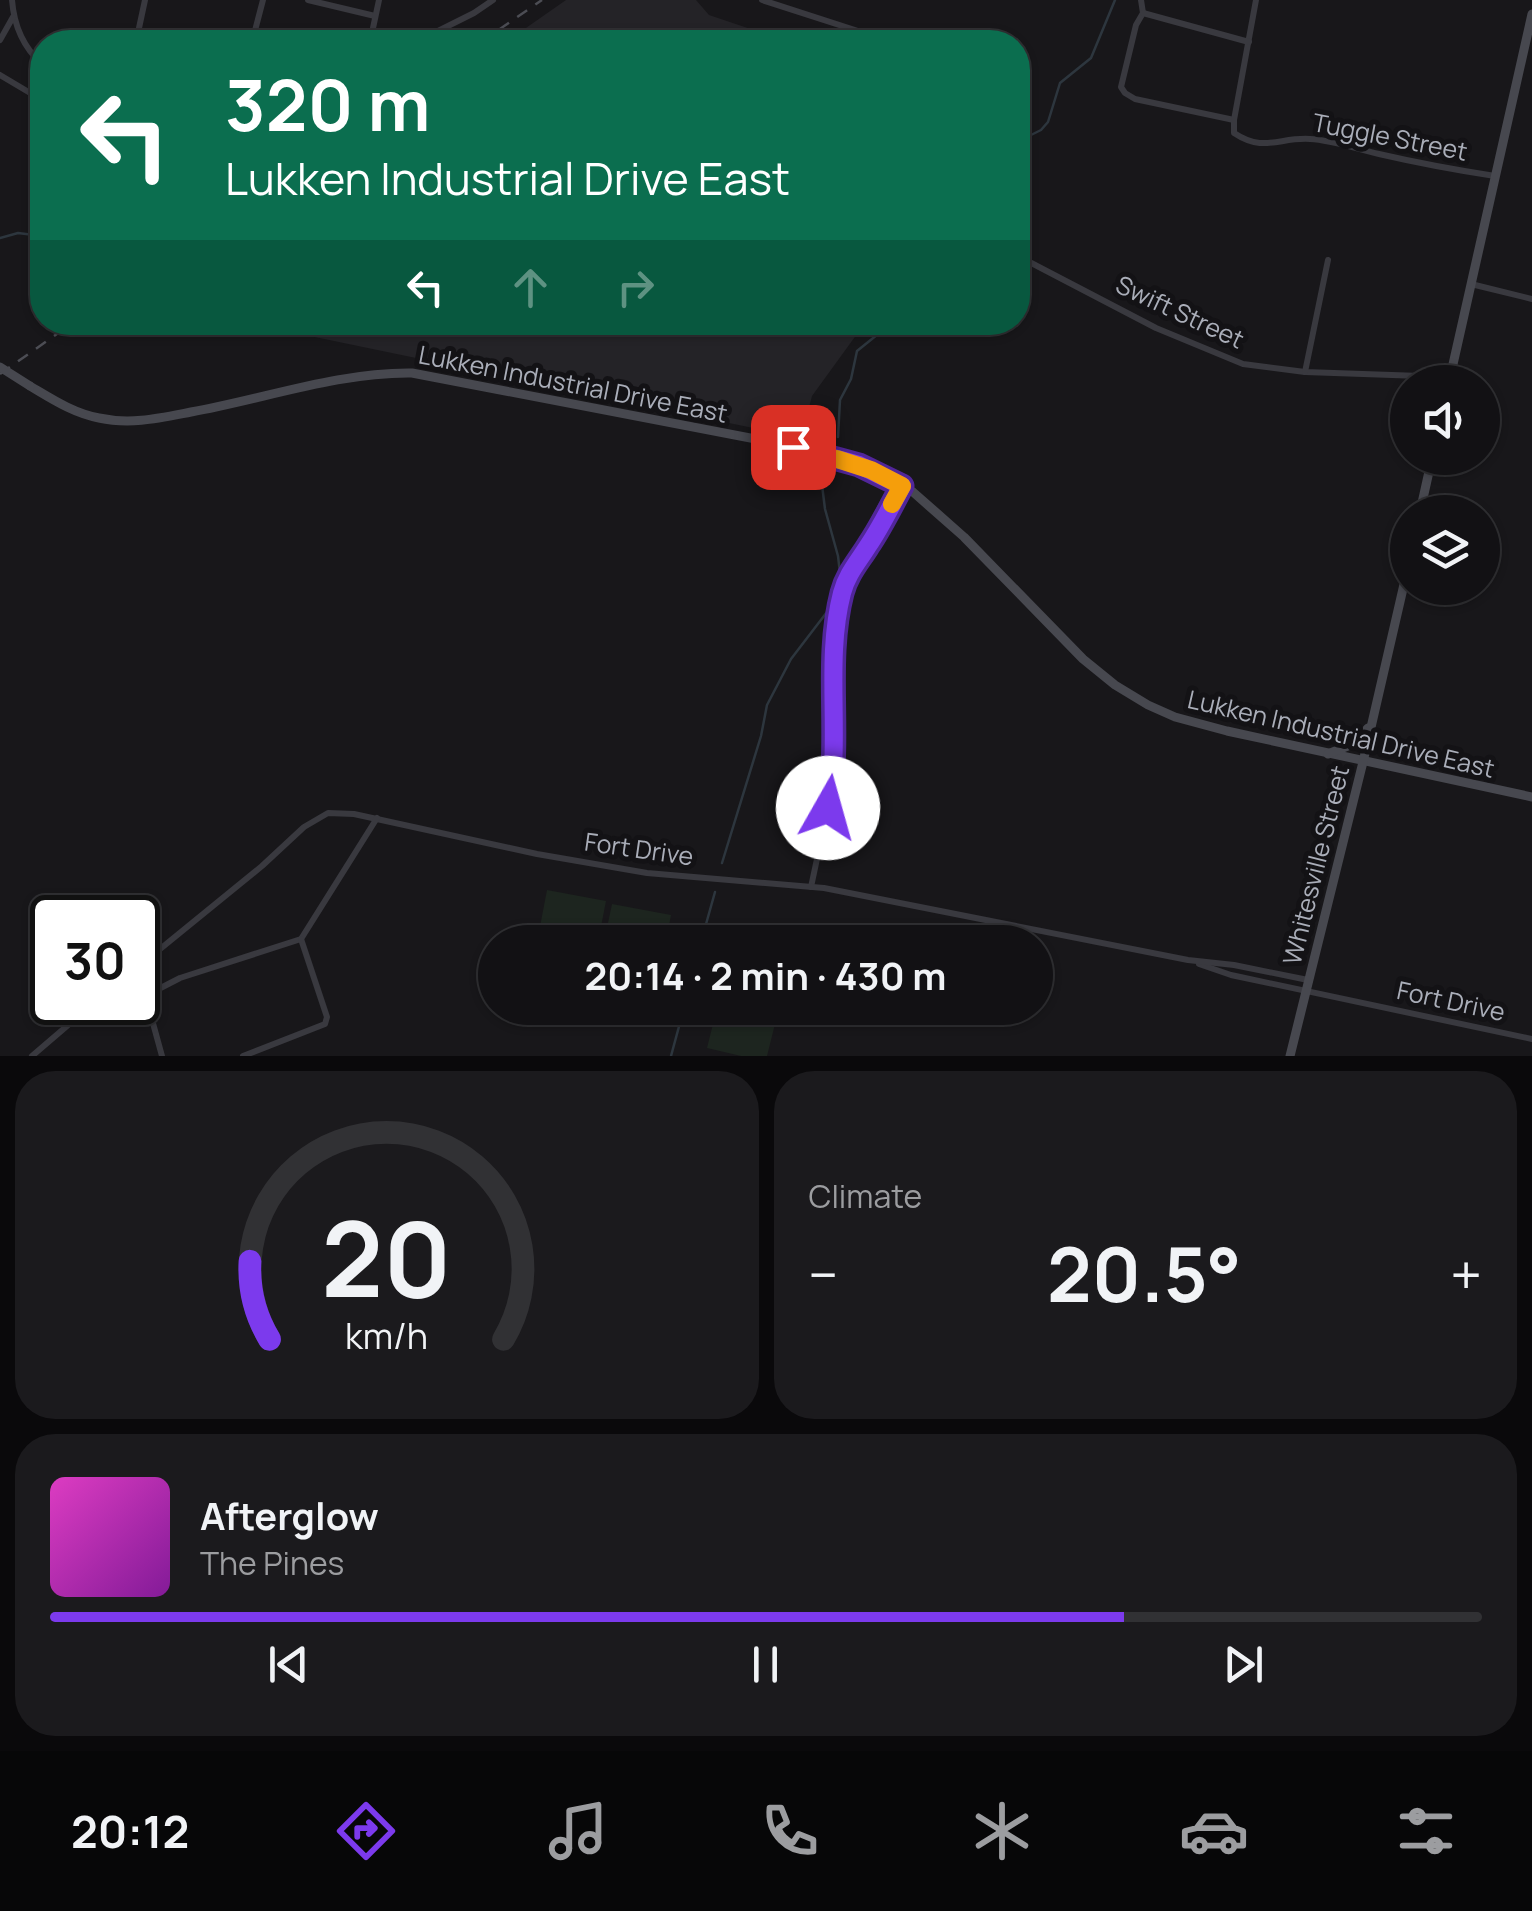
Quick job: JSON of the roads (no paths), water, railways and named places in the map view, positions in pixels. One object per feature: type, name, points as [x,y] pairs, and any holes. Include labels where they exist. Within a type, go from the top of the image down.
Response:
[{"type":"main road","points":[[1453,365],[1532,14]]},
{"type":"main road","name":"Lukken Industrial Drive East","points":[[0,367],[79,413],[135,421],[226,406],[366,375],[412,372],[776,443],[859,465],[898,483],[964,537],[1083,659],[1125,691],[1174,717],[1532,797]]},
{"type":"main road","name":"Whitesville Street","points":[[1290,1056],[1399,605]]},
{"type":"main road","points":[[1326,754],[1359,740],[1372,722]]},
{"type":"street","points":[[12,0],[13,17],[30,52]]},
{"type":"street","points":[[139,30],[145,0]]},
{"type":"street","points":[[255,30],[263,0]]},
{"type":"street","points":[[308,0],[375,16]]},
{"type":"street","points":[[372,30],[379,0]]},
{"type":"street","points":[[441,30],[493,0]]},
{"type":"street","points":[[762,0],[855,30]]},
{"type":"street","name":"Tuggle Street","points":[[1141,0],[1143,13],[1136,24],[1122,86],[1125,94],[1135,99],[1234,120],[1234,133],[1246,141],[1268,145],[1311,138],[1434,167],[1496,176]]},
{"type":"street","points":[[1234,120],[1256,0]]},
{"type":"street","points":[[1143,13],[1249,42]]},
{"type":"street","points":[[0,40],[13,17]]},
{"type":"street","points":[[0,74],[30,93]]},
{"type":"street","points":[[1306,372],[1328,260]]},
{"type":"street","name":"Swift Street","points":[[1030,262],[1156,328],[1243,364],[1390,377]]},
{"type":"street","points":[[1471,284],[1532,299]]},
{"type":"street","points":[[811,887],[834,779],[834,647],[842,592],[898,483]]},
{"type":"street","name":"Fort Drive","points":[[160,949],[304,827],[328,813],[341,813],[647,873],[811,887],[991,920],[1188,960],[1232,976],[1307,986],[1532,1039]]},
{"type":"street","points":[[162,1056],[151,1016],[142,1002],[145,996],[180,978],[302,939],[377,818]]},
{"type":"street","points":[[243,1056],[325,1024],[327,1017],[302,939]]},
{"type":"street","points":[[32,1056],[69,1025]]},
{"type":"waterway","points":[[1030,136],[1048,122],[1060,83],[1091,58],[1115,0]]},
{"type":"waterway","points":[[0,238],[30,234]]},
{"type":"waterway","points":[[838,437],[840,400],[851,379],[857,351],[877,335]]},
{"type":"waterway","points":[[722,863],[767,705],[791,659],[827,612],[835,594],[840,573],[838,556],[825,509],[820,469]]},
{"type":"waterway","points":[[706,925],[715,892]]},
{"type":"waterway","points":[[671,1056],[679,1025]]},
{"type":"railway","points":[[498,30],[542,0]]},
{"type":"railway","points":[[0,374],[56,335]]}]
